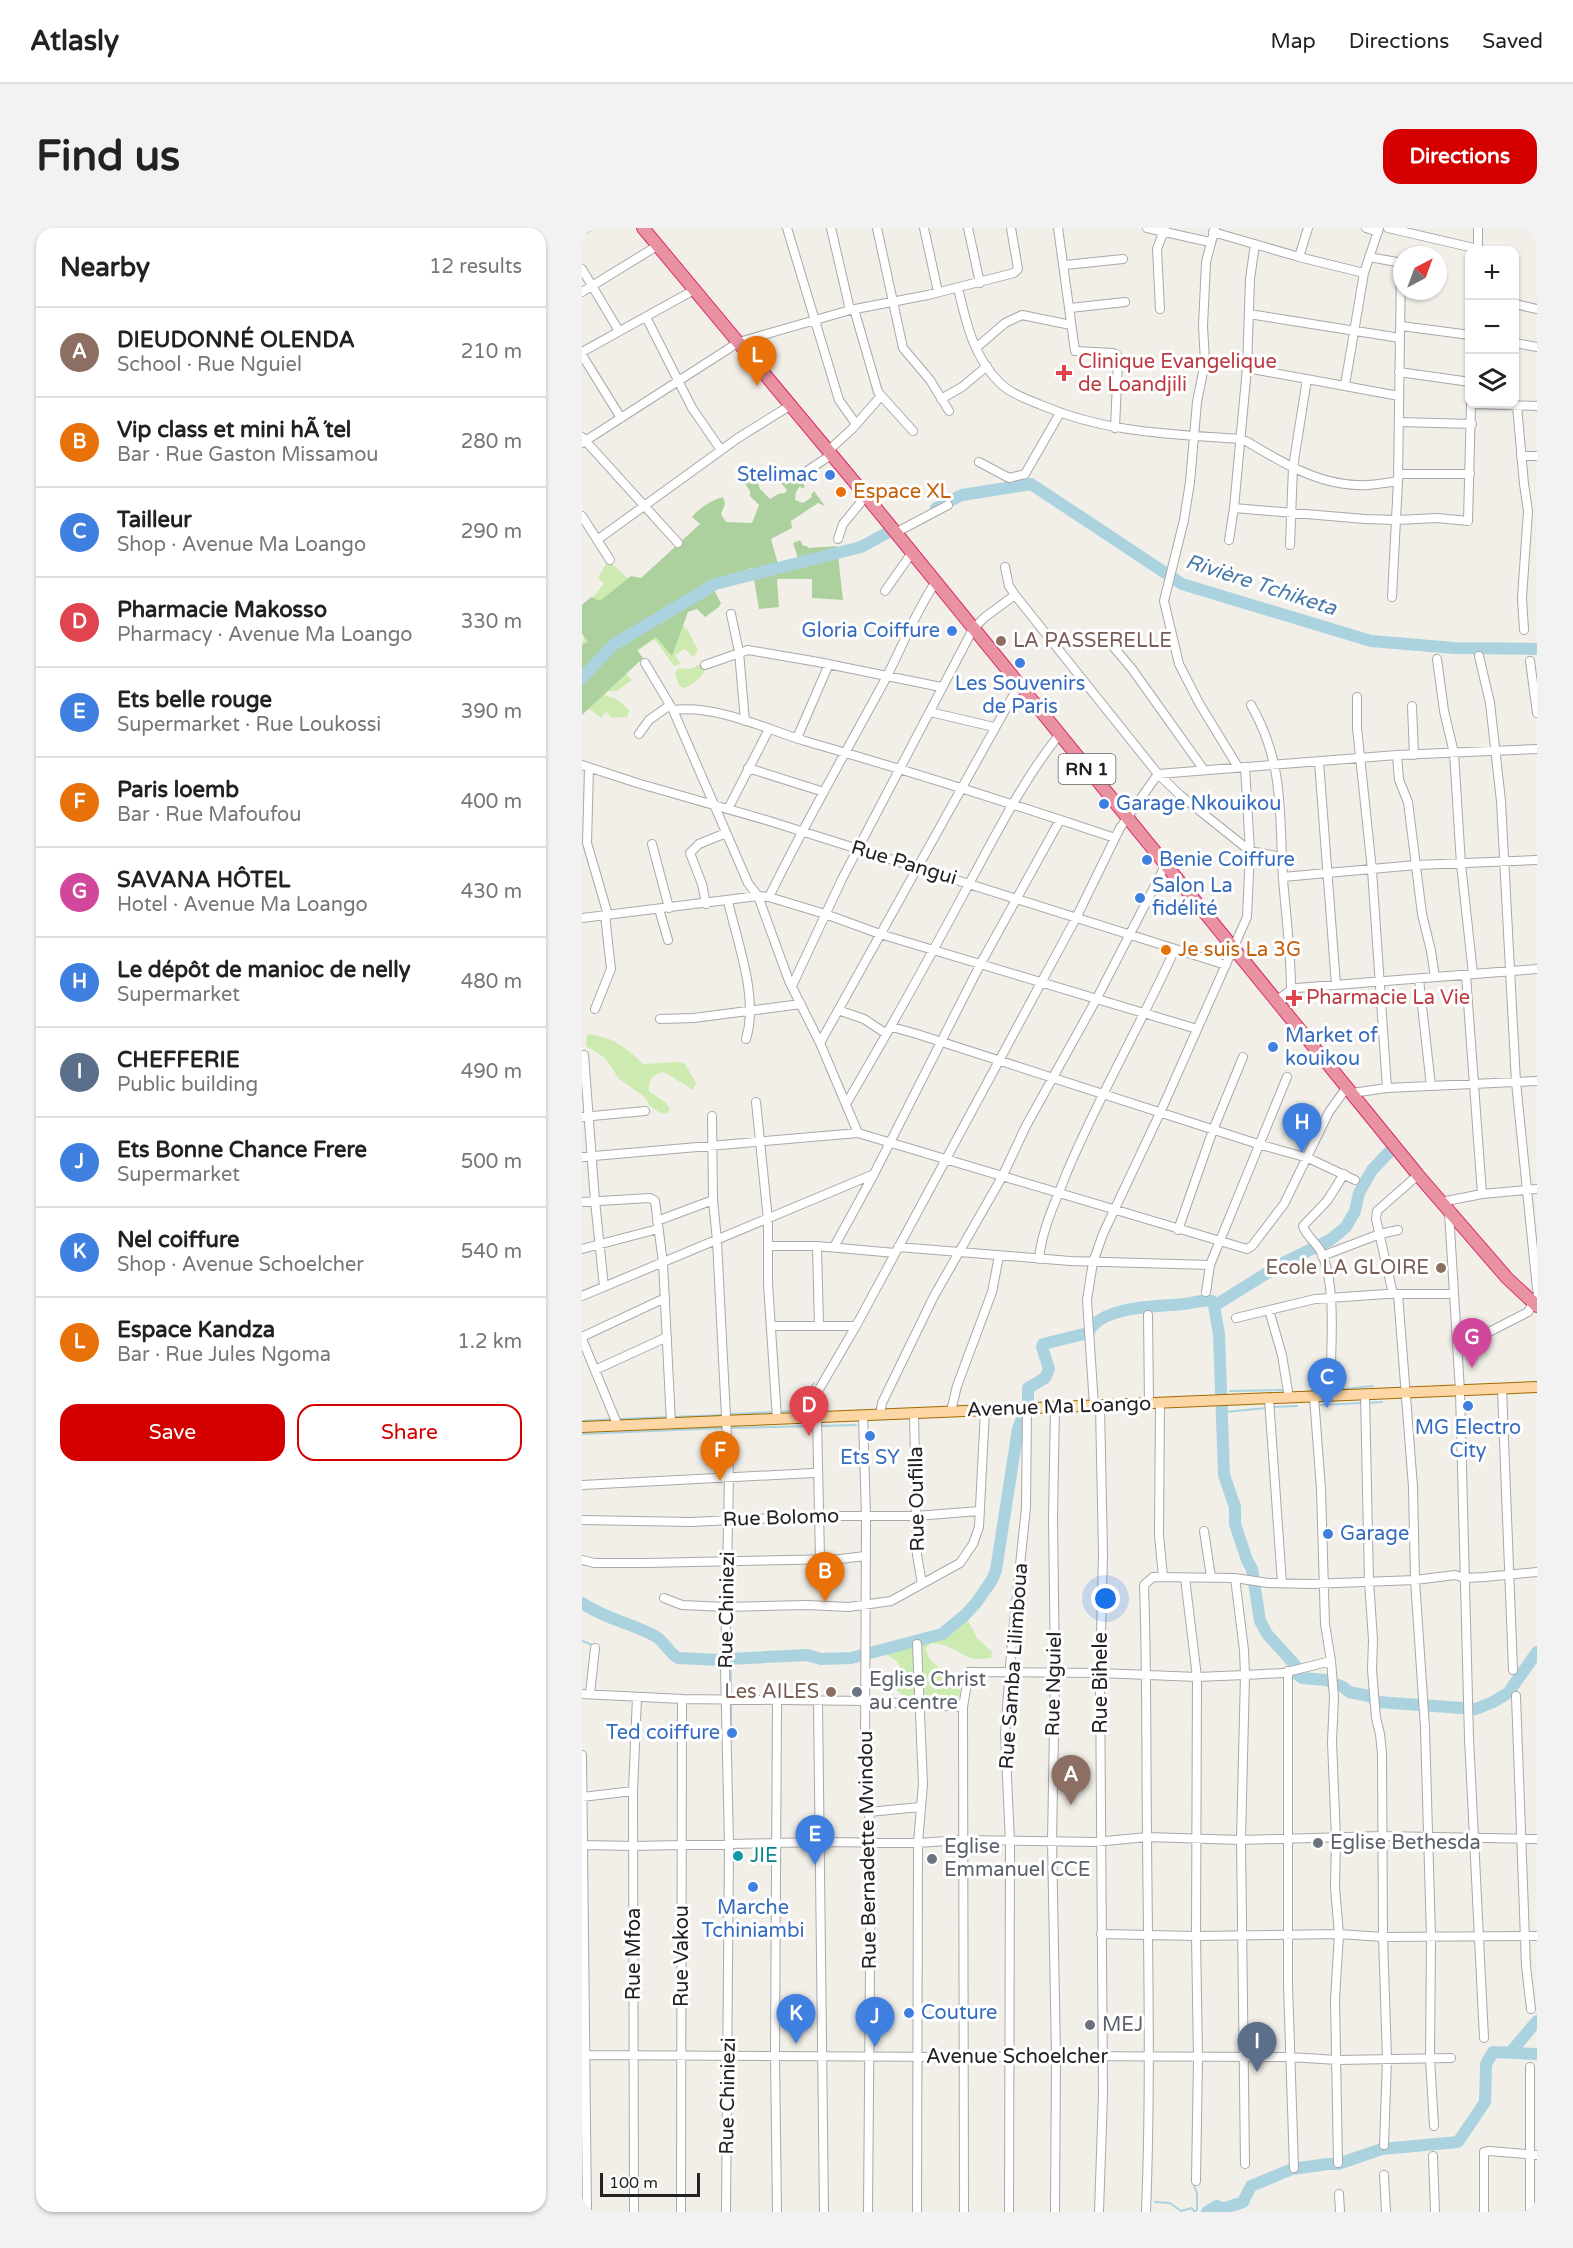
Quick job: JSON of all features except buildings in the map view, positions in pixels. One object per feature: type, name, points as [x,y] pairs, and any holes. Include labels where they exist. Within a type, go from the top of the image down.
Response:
[{"type":"highway","name":"RN 1","points":[[643,228],[866,496],[1233,950],[1445,1207],[1507,1278],[1536,1302]]},
{"type":"main road","name":"Avenue Ma Loango","points":[[582,1427],[1537,1388]]},
{"type":"street","points":[[582,231],[587,228]]},
{"type":"street","points":[[787,228],[839,400],[856,424]]},
{"type":"street","points":[[831,228],[852,309],[881,396],[913,431]]},
{"type":"street","points":[[877,228],[905,352],[927,376],[949,411]]},
{"type":"street","points":[[924,228],[938,292]]},
{"type":"street","points":[[968,228],[980,283]]},
{"type":"street","points":[[678,543],[583,440],[739,342],[852,309],[894,303],[1010,275],[1018,269],[1011,228]]},
{"type":"street","points":[[1058,228],[1065,265],[1075,351],[1117,354],[1115,428]]},
{"type":"street","points":[[1147,228],[1165,230],[1210,242]]},
{"type":"street","points":[[1299,257],[1308,228]]},
{"type":"street","points":[[1345,385],[1364,273],[1378,230],[1365,228]]},
{"type":"street","points":[[1388,228],[1465,247]]},
{"type":"street","points":[[1478,228],[1478,246]]},
{"type":"street","points":[[1160,309],[1157,249],[1165,230]]},
{"type":"street","points":[[1241,767],[1200,703],[1179,664],[1164,608],[1165,594],[1184,519],[1196,437],[1197,402],[1205,362],[1204,280],[1210,242],[1214,230],[1299,257],[1364,273]]},
{"type":"street","points":[[1229,540],[1247,368],[1250,279],[1255,244]]},
{"type":"street","points":[[582,292],[657,246]]},
{"type":"street","points":[[1369,257],[1397,262],[1401,265],[1399,477],[1392,597]]},
{"type":"street","points":[[1065,265],[1123,259]]},
{"type":"street","points":[[582,269],[619,332]]},
{"type":"street","points":[[958,288],[969,333],[987,366],[1005,387],[1060,413],[1115,428],[1196,437],[1239,439],[1293,467],[1340,483],[1366,485],[1399,477],[1470,474]]},
{"type":"street","points":[[621,417],[582,354],[694,290]]},
{"type":"street","points":[[1070,308],[1125,302]]},
{"type":"street","points":[[1519,305],[1537,309]]},
{"type":"street","points":[[1249,314],[1400,338]]},
{"type":"street","points":[[976,348],[1005,323],[1022,315],[1071,325]]},
{"type":"street","points":[[646,317],[697,417],[721,450]]},
{"type":"street","points":[[1401,326],[1465,334]]},
{"type":"street","points":[[1519,344],[1537,347]]},
{"type":"street","points":[[941,399],[962,387],[987,366]]},
{"type":"street","points":[[1247,368],[1399,396]]},
{"type":"street","points":[[1399,372],[1465,381]]},
{"type":"street","points":[[1290,545],[1293,467],[1307,379]]},
{"type":"street","points":[[807,471],[830,453],[881,396]]},
{"type":"street","points":[[597,540],[721,450],[791,405]]},
{"type":"street","points":[[1519,406],[1537,406]]},
{"type":"street","points":[[1234,508],[1339,517],[1397,520],[1437,518],[1468,521],[1473,408]]},
{"type":"street","points":[[1518,408],[1528,511],[1522,598],[1524,630]]},
{"type":"street","points":[[979,462],[1009,478],[1025,474],[1060,413]]},
{"type":"street","points":[[1399,422],[1472,424]]},
{"type":"street","points":[[1521,456],[1537,456]]},
{"type":"street","points":[[838,539],[843,524],[866,496]]},
{"type":"street","points":[[895,533],[948,505]]},
{"type":"street","points":[[582,516],[585,528],[597,540],[610,560]]},
{"type":"street","points":[[885,591],[912,554]]},
{"type":"street","points":[[1005,567],[1009,586],[1015,595],[1158,774],[1180,795],[1250,851],[1282,857]]},
{"type":"street","points":[[769,897],[801,831],[935,583]]},
{"type":"street","points":[[792,986],[858,848],[901,770],[941,687],[973,629],[986,616],[1015,595]]},
{"type":"street","points":[[731,614],[739,652],[745,721]]},
{"type":"street","points":[[1112,644],[1204,771]]},
{"type":"street","points":[[705,665],[748,650],[941,687]]},
{"type":"street","points":[[1479,657],[1490,703],[1496,751],[1516,1082],[1537,1289]]},
{"type":"street","points":[[1437,660],[1444,711],[1454,753],[1482,1194]]},
{"type":"street","points":[[1530,661],[1537,713]]},
{"type":"street","points":[[645,663],[671,707],[748,883],[758,896],[792,986],[820,1043],[858,1133]]},
{"type":"street","points":[[798,738],[829,664]]},
{"type":"street","points":[[820,1043],[1019,685]]},
{"type":"street","points":[[1357,697],[1387,1088]]},
{"type":"street","points":[[1251,705],[1263,728],[1275,766],[1282,812],[1283,877],[1291,990]]},
{"type":"street","points":[[1412,706],[1414,754]]},
{"type":"street","points":[[639,734],[649,720],[671,707],[701,709],[1012,804],[1115,838]]},
{"type":"street","points":[[930,712],[994,727]]},
{"type":"street","points":[[728,809],[769,729]]},
{"type":"street","points":[[846,1104],[892,1027],[1012,804],[1041,758],[1059,735]]},
{"type":"street","points":[[1158,774],[1397,755],[1537,749]]},
{"type":"street","points":[[1397,755],[1399,780],[1408,802],[1422,914],[1435,977]]},
{"type":"street","points":[[1318,762],[1336,986]]},
{"type":"street","points":[[586,766],[589,852],[606,915],[611,969],[595,1009]]},
{"type":"street","name":"Rue Pangui","points":[[586,766],[858,848],[1226,964]]},
{"type":"street","name":"Rue Bihele","points":[[1099,2212],[1102,2057],[1103,1554],[1097,1406],[1087,1300],[1093,1262],[1114,1210],[1160,1113],[1246,917],[1250,851],[1241,767]]},
{"type":"street","points":[[748,768],[824,792]]},
{"type":"street","points":[[820,1559],[812,1418],[807,1410],[856,1326],[999,1061],[1076,918],[1126,818],[1158,774]]},
{"type":"street","points":[[834,1247],[874,1174],[981,963],[1060,820]]},
{"type":"street","points":[[706,904],[702,884],[690,853],[699,844],[726,833]]},
{"type":"street","points":[[652,844],[668,940]]},
{"type":"street","points":[[1283,877],[1416,865],[1537,860]]},
{"type":"street","points":[[880,1415],[882,1403],[934,1296],[1002,1177],[1026,1126],[1097,998],[1165,866]]},
{"type":"street","points":[[582,918],[758,896],[769,897],[880,934],[1197,1029]]},
{"type":"street","points":[[728,901],[745,973],[751,1011],[751,1025],[746,1039]]},
{"type":"street","points":[[1039,1259],[1041,1239],[1058,1194],[1103,1094],[1146,1013],[1175,949]]},
{"type":"street","points":[[1276,1001],[1291,990],[1537,969]]},
{"type":"street","points":[[1419,979],[1431,1086]]},
{"type":"street","points":[[660,1019],[694,1018],[801,1004]]},
{"type":"street","points":[[838,1010],[864,1019],[885,1033],[892,1027]]},
{"type":"street","points":[[892,1027],[1213,1130],[1308,1158],[1355,1180]]},
{"type":"street","points":[[584,1055],[586,1117],[592,1156],[604,1287]]},
{"type":"street","points":[[1178,1230],[1213,1130],[1243,1057]]},
{"type":"street","points":[[1206,1292],[1210,1265],[1287,1077]]},
{"type":"street","points":[[582,1157],[858,1133],[1245,1249],[1252,1246],[1284,1204],[1329,1112],[1349,1090],[1537,1081]]},
{"type":"street","points":[[756,1102],[768,1220],[777,1419]]},
{"type":"street","points":[[586,1117],[645,1111]]},
{"type":"street","name":"Rue Chiniezi","points":[[712,1116],[713,1200],[729,1476],[725,1700],[729,1844],[726,2212]]},
{"type":"street","points":[[582,1296],[874,1174]]},
{"type":"street","points":[[1330,1396],[1331,1298],[1322,1256],[1303,1226],[1327,1201],[1344,1174]]},
{"type":"street","points":[[1418,1174],[1380,1207],[1376,1215],[1395,1294],[1407,1393],[1413,1487],[1415,1580],[1425,1728],[1429,1838],[1430,2059],[1434,2126]]},
{"type":"street","points":[[1484,2038],[1477,1936],[1460,1391],[1454,1294],[1445,1207],[1482,1194],[1527,1188],[1537,1189]]},
{"type":"street","points":[[582,1202],[653,1198],[656,1201],[663,1263],[671,1424]]},
{"type":"street","points":[[582,1250],[600,1246],[658,1225],[713,1200]]},
{"type":"street","points":[[1322,1256],[1380,1234],[1398,1230]]},
{"type":"street","points":[[769,1246],[959,1252],[1093,1262],[1210,1265]]},
{"type":"street","points":[[817,1246],[819,1326]]},
{"type":"street","points":[[951,1411],[957,1386],[992,1292],[999,1256]]},
{"type":"street","points":[[1236,1318],[1315,1299],[1395,1294],[1454,1294]]},
{"type":"street","points":[[618,1426],[582,1338],[665,1298]]},
{"type":"street","points":[[1489,1332],[1528,1312],[1536,1302]]},
{"type":"street","points":[[1269,1310],[1282,1355],[1289,1398]]},
{"type":"street","points":[[1148,1315],[1149,1404]]},
{"type":"street","points":[[771,1326],[856,1326]]},
{"type":"street","points":[[595,1370],[667,1337]]},
{"type":"street","points":[[1503,1389],[1513,1670]]},
{"type":"street","points":[[1365,1395],[1372,1670],[1382,1754],[1383,1936],[1387,2059],[1384,2145]]},
{"type":"street","points":[[1314,1397],[1321,1489],[1326,1636],[1334,1697],[1332,1742],[1336,1837],[1335,1888],[1339,1934],[1335,1999],[1338,2163]]},
{"type":"street","points":[[1269,1399],[1282,1583]]},
{"type":"street","points":[[1160,1403],[1159,1535],[1163,1577]]},
{"type":"street","name":"Rue Nguiel","points":[[1055,1407],[1053,1518],[1055,1673],[1052,1841],[1056,2056],[1055,2212]]},
{"type":"street","name":"Rue Samba Lilimboua","points":[[1009,2212],[1010,1842],[1005,1734],[1009,1671],[1026,1508],[1027,1409]]},
{"type":"street","points":[[664,1598],[682,1605],[849,1607],[891,1601],[960,1563],[976,1538],[986,1410]]},
{"type":"street","name":"Rue Oufilla","points":[[914,1413],[917,1555],[922,1584]]},
{"type":"street","name":"Rue Bernadette Mvindou","points":[[863,1415],[866,1516],[865,1750],[871,1842],[868,2212]]},
{"type":"street","points":[[582,1485],[813,1473]]},
{"type":"street","name":"Rue Bolomo","points":[[582,1520],[690,1522],[979,1511]]},
{"type":"street","points":[[1204,1531],[1211,1577]]},
{"type":"street","points":[[582,1560],[594,1563],[635,1563],[865,1556]]},
{"type":"street","points":[[1146,2212],[1149,1934],[1144,1585],[1153,1578],[1163,1577],[1323,1583],[1415,1580],[1455,1575],[1465,1578],[1537,1572]]},
{"type":"street","points":[[1185,1578],[1197,1677],[1196,2181]]},
{"type":"street","points":[[1235,1578],[1245,1675],[1241,1840],[1244,1934],[1245,2164]]},
{"type":"street","points":[[917,1644],[923,1784],[918,1843],[917,2212]]},
{"type":"street","points":[[595,1648],[586,1694],[682,1699],[866,1701],[963,1707]]},
{"type":"street","points":[[964,2212],[963,1707],[969,1672],[1101,1673],[1197,1677],[1288,1671],[1331,1661]]},
{"type":"street","points":[[1288,1671],[1287,1935],[1294,2168]]},
{"type":"street","points":[[1516,1695],[1525,1936],[1531,2009]]},
{"type":"street","name":"Rue Mfoa","points":[[634,2212],[633,1791],[637,1697]]},
{"type":"street","name":"Rue Vakou","points":[[681,2212],[682,1699]]},
{"type":"street","points":[[777,1700],[775,2055],[777,2212]]},
{"type":"street","points":[[818,1701],[824,2212]]},
{"type":"street","points":[[582,1755],[587,2212]]},
{"type":"street","points":[[582,1797],[633,1791]]},
{"type":"street","points":[[869,1812],[920,1807]]},
{"type":"street","points":[[582,1845],[918,1843],[962,1840],[1101,1841],[1147,1837],[1241,1840],[1382,1836],[1537,1839]]},
{"type":"street","points":[[1101,1934],[1537,1936]]},
{"type":"street","name":"Avenue Schoelcher","points":[[584,2055],[1290,2057],[1337,2060],[1451,2058]]},
{"type":"street","points":[[1530,2067],[1533,2155],[1530,2212]]},
{"type":"street","points":[[1484,2212],[1484,2152],[1533,2155]]},
{"type":"street","points":[[1433,2156],[1435,2212]]},
{"type":"street","points":[[1384,2175],[1386,2212]]},
{"type":"street","points":[[1339,2194],[1340,2212]]},
{"type":"green space","points":[[752,468],[760,489],[770,499],[787,490],[779,481],[778,476],[794,471],[805,486],[802,489],[800,486],[795,500],[803,503],[812,497],[814,491],[825,506],[818,503],[791,521],[792,528],[771,539],[778,564],[798,558],[793,543],[800,540],[803,546],[808,548],[837,546],[843,600],[812,598],[812,579],[777,579],[779,607],[759,609],[752,568],[715,581],[715,592],[721,603],[719,607],[705,617],[697,609],[688,612],[672,656],[656,637],[637,650],[643,658],[582,715],[582,645],[588,642],[582,634],[582,605],[591,597],[600,601],[631,576],[641,578],[700,524],[692,517],[714,500],[723,497],[725,504],[721,514],[726,522],[752,523],[759,505],[750,496],[750,491],[738,473]]},
{"type":"green space","points":[[607,562],[641,590],[716,592],[718,606],[692,607],[678,621],[687,629],[698,650],[693,657],[685,649],[675,655],[681,664],[674,666],[653,640],[638,651],[640,655],[626,669],[627,675],[632,680],[617,691],[607,691],[605,695],[618,700],[629,710],[627,717],[612,718],[606,712],[601,718],[588,708],[582,715],[582,642],[584,639],[582,606],[604,583],[598,578]]},
{"type":"green space","points":[[703,663],[706,666],[705,670],[698,679],[685,688],[679,686],[675,674],[678,668],[690,669]]},
{"type":"green space","points":[[587,1034],[612,1040],[644,1064],[679,1062],[685,1064],[696,1083],[693,1090],[664,1072],[654,1076],[649,1084],[649,1091],[667,1104],[670,1110],[666,1114],[660,1113],[649,1105],[646,1098],[619,1079],[605,1058],[586,1046]]},
{"type":"green space","points":[[967,1619],[977,1638],[992,1652],[991,1658],[971,1658],[941,1644],[930,1644],[926,1648],[929,1658],[952,1676],[961,1689],[959,1698],[950,1710],[921,1704],[901,1694],[896,1689],[903,1672],[897,1661],[885,1654],[891,1649],[946,1632],[960,1620]]},
{"type":"waterway","name":"Rivière Tchiketa","points":[[936,508],[962,495],[1031,484],[1182,584],[1371,641],[1454,648],[1537,649]]},
{"type":"waterway","name":"Rivière Tchiketa","points":[[582,678],[613,645],[715,584],[861,547],[887,533]]},
{"type":"waterway","points":[[1028,1400],[1028,1388],[1045,1378],[1049,1369],[1043,1344],[1088,1333],[1095,1324],[1117,1312],[1205,1300],[1212,1301],[1214,1306],[1283,1263],[1330,1240],[1346,1227],[1355,1211],[1359,1193],[1372,1170],[1391,1150]]},
{"type":"waterway","points":[[1214,1306],[1219,1334],[1224,1475],[1235,1507],[1235,1524],[1252,1569],[1260,1621],[1267,1634],[1296,1666],[1298,1675],[1302,1678],[1326,1680],[1349,1692],[1369,1696],[1378,1702],[1476,1709],[1508,1693],[1537,1652]]},
{"type":"waterway","points":[[779,1412],[797,1410],[814,1383]]},
{"type":"waterway","points":[[1334,1390],[1373,1386]]},
{"type":"waterway","points":[[1230,1391],[1282,1390]]},
{"type":"waterway","points":[[1367,1403],[1382,1402]]},
{"type":"waterway","points":[[1321,1405],[1361,1403]]},
{"type":"waterway","points":[[1273,1407],[1297,1406]]},
{"type":"waterway","points":[[1225,1412],[1267,1408]]},
{"type":"waterway","points":[[730,1414],[775,1412]]},
{"type":"waterway","points":[[672,1417],[723,1415]]},
{"type":"waterway","points":[[618,1419],[669,1417]]},
{"type":"waterway","points":[[729,1659],[807,1655],[821,1659],[851,1658],[942,1634],[976,1603],[996,1570],[1018,1429],[1022,1418]]},
{"type":"waterway","points":[[582,1421],[614,1419]]},
{"type":"waterway","points":[[821,1426],[856,1425]]},
{"type":"waterway","points":[[730,1428],[813,1426]]},
{"type":"waterway","points":[[582,1434],[724,1428]]},
{"type":"waterway","points":[[582,1603],[655,1636],[678,1658],[719,1660]]},
{"type":"waterway","points":[[730,1622],[731,1697]]},
{"type":"waterway","points":[[582,1641],[595,1646]]},
{"type":"waterway","points":[[731,1703],[731,1732]]},
{"type":"waterway","points":[[1510,2053],[1537,2021]]},
{"type":"waterway","points":[[1207,2212],[1217,2206],[1222,2209],[1243,2202],[1251,2186],[1292,2169],[1338,2164],[1382,2149],[1458,2142],[1485,2102],[1486,2064],[1493,2052],[1537,2054]]},
{"type":"waterway","points":[[1193,2183],[1197,2193],[1197,2210],[1194,2212]]},
{"type":"waterway","points":[[1155,2202],[1170,2203],[1181,2211],[1192,2208],[1194,2211]]},
{"type":"place","name":"Clinique Evangelique de Loandjili","points":[[1064,373]]},
{"type":"place","name":"Espace Kandza","points":[[757,386]]},
{"type":"place","name":"Stelimac","points":[[830,475]]},
{"type":"place","name":"Espace XL","points":[[841,492]]},
{"type":"place","name":"Gloria Coiffure","points":[[952,631]]},
{"type":"place","name":"LA PASSERELLE","points":[[1001,641]]},
{"type":"place","name":"Les Souvenirs de Paris","points":[[1020,663]]},
{"type":"place","name":"Garage Nkouikou","points":[[1104,804]]},
{"type":"place","name":"Benie Coiffure","points":[[1147,860]]},
{"type":"place","name":"Salon La fidélité","points":[[1140,898]]},
{"type":"place","name":"Je suis La 3G","points":[[1166,950]]},
{"type":"place","name":"Pharmacie La Vie","points":[[1294,998]]},
{"type":"place","name":"Market of kouikou","points":[[1273,1047]]},
{"type":"place","name":"Le dépôt de manioc de nelly","points":[[1302,1153]]},
{"type":"place","name":"Ecole LA GLOIRE","points":[[1441,1268]]},
{"type":"place","name":"SAVANA HÔTEL","points":[[1472,1368]]},
{"type":"place","name":"MG Electro City","points":[[1468,1406]]},
{"type":"place","name":"Tailleur","points":[[1327,1408]]},
{"type":"place","name":"Pharmacie Makosso","points":[[809,1436]]},
{"type":"place","name":"Ets SY","points":[[870,1436]]},
{"type":"place","name":"Paris loemb","points":[[720,1481]]},
{"type":"place","name":"Garage","points":[[1328,1534]]},
{"type":"place","name":"Vip class et mini hÃ´tel","points":[[825,1602]]},
{"type":"place","name":"Les AILES","points":[[831,1692]]},
{"type":"place","name":"Eglise Christ au centre","points":[[857,1692]]},
{"type":"place","name":"Ted coiffure","points":[[732,1733]]},
{"type":"place","name":"DIEUDONNÉ OLENDA","points":[[1071,1805]]},
{"type":"place","name":"Eglise Bethesda","points":[[1318,1843]]},
{"type":"place","name":"JIE","points":[[738,1856]]},
{"type":"place","name":"Eglise Emmanuel CCE","points":[[932,1859]]},
{"type":"place","name":"Ets belle rouge","points":[[815,1865]]},
{"type":"place","name":"Marche Tchiniambi","points":[[753,1887]]},
{"type":"place","name":"Couture","points":[[909,2013]]},
{"type":"place","name":"MEJ","points":[[1090,2025]]},
{"type":"place","name":"Nel coiffure","points":[[796,2044]]},
{"type":"place","name":"Ets Bonne Chance Frere","points":[[875,2047]]},
{"type":"place","name":"CHEFFERIE","points":[[1257,2072]]}]
